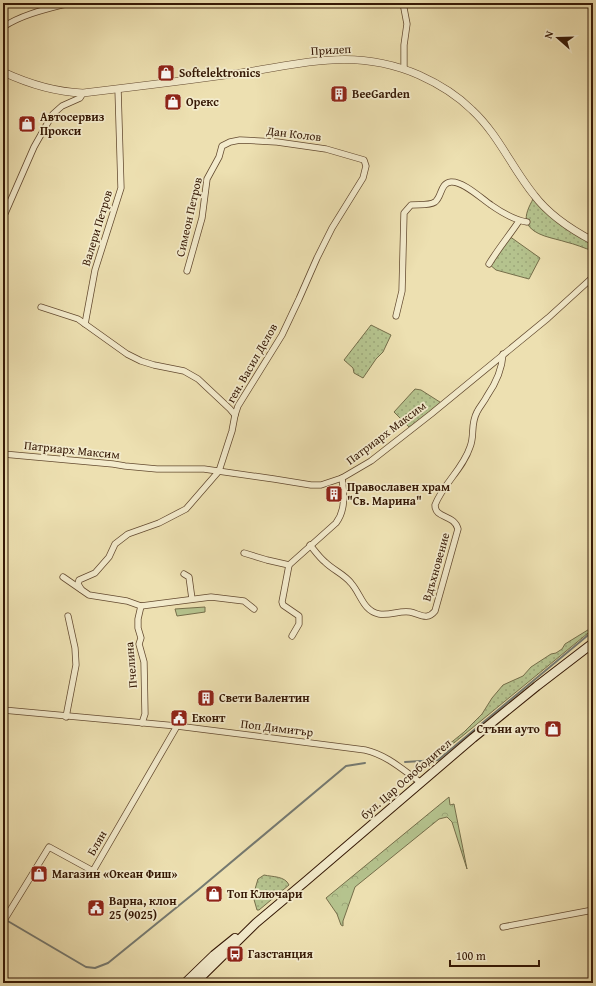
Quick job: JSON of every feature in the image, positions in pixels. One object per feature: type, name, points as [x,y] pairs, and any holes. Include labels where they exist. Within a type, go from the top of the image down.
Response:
[{"type":"main road","name":"бул. Цар Освободител","points":[[185,983],[214,955],[247,930],[306,881],[420,782],[537,686],[593,644]]},
{"type":"main road","name":"бул. Цар Освободител","points":[[195,983],[247,930]]},
{"type":"street","points":[[3,27],[12,21],[32,13],[70,3]]},
{"type":"street","points":[[403,3],[407,24],[404,45],[404,68]]},
{"type":"street","points":[[581,3],[593,5]]},
{"type":"street","name":"Прилеп","points":[[3,72],[30,84],[72,92],[83,92],[118,89],[232,74],[323,60],[348,59],[375,61],[404,68],[447,90],[467,104],[487,126],[534,196],[552,214],[570,228],[593,241]]},
{"type":"street","name":"Валери Петров","points":[[85,324],[95,270],[121,188],[118,89]]},
{"type":"street","points":[[3,218],[34,147],[46,124],[53,114],[62,106],[80,98],[83,92]]},
{"type":"street","name":"Дан Колов","points":[[222,146],[230,142],[240,140],[277,142],[326,149],[364,160]]},
{"type":"street","name":"Симеон Петров","points":[[187,271],[202,218],[207,179],[222,146]]},
{"type":"street","name":"ген. Васил Делов","points":[[81,589],[78,584],[79,580],[95,573],[109,557],[115,544],[128,534],[159,523],[186,509],[219,472],[238,406],[282,335],[332,228],[363,178],[366,166],[364,160]]},
{"type":"street","points":[[396,316],[402,291],[403,218],[406,209],[411,205],[432,204],[436,201],[442,188],[447,183],[456,182],[519,221],[527,222]]},
{"type":"street","points":[[489,264],[496,251],[519,221]]},
{"type":"street","name":"Патриарх Максим","points":[[3,454],[157,469],[190,468],[274,479],[312,486],[321,485],[342,478],[370,461],[431,414],[548,318],[593,277]]},
{"type":"street","points":[[41,307],[78,318],[127,354],[142,362],[184,371],[198,378],[235,415]]},
{"type":"street","name":"Вдъхновение","points":[[310,545],[325,562],[353,584],[364,605],[373,612],[386,614],[403,611],[427,617],[432,616],[435,611],[458,529],[452,520],[438,513],[435,509],[435,505],[470,448],[474,417],[497,378],[502,365],[503,354]]},
{"type":"street","points":[[292,636],[299,624],[299,616],[283,606],[282,602],[289,565],[340,517],[343,506],[342,478]]},
{"type":"street","points":[[244,553],[289,565]]},
{"type":"street","points":[[184,574],[189,577],[192,599]]},
{"type":"street","points":[[63,577],[90,595],[127,601],[141,606],[211,596],[244,602],[254,609]]},
{"type":"street","name":"Пчелина","points":[[141,606],[137,616],[141,638],[139,644],[144,662],[145,714],[142,723]]},
{"type":"street","points":[[66,717],[76,665],[75,648],[68,616]]},
{"type":"street","name":"Поп Димитър","points":[[3,710],[66,717],[177,726],[365,750],[387,758],[420,782]]},
{"type":"street","name":"Блян","points":[[3,922],[49,847],[93,871],[177,726]]},
{"type":"street","points":[[503,927],[593,910]]},
{"type":"green space","points":[[533,199],[593,244],[593,251],[544,236],[534,231],[526,220],[528,210]]},
{"type":"green space","points":[[509,236],[540,258],[529,279],[496,270],[489,264]]},
{"type":"green space","points":[[371,325],[391,335],[383,352],[376,359],[363,378],[354,373],[353,368],[344,360]]},
{"type":"green space","points":[[415,389],[421,390],[443,404],[411,429],[394,412]]},
{"type":"green space","points":[[205,607],[205,612],[177,616],[175,609]]},
{"type":"green space","points":[[591,628],[593,629],[449,747],[448,745],[482,714],[492,698],[503,685],[523,676],[531,667],[551,654],[556,653],[562,649],[565,644]]},
{"type":"green space","points":[[449,797],[450,805],[454,804],[467,869],[452,822],[447,817],[439,819],[355,887],[343,921],[343,926],[341,925],[337,914],[326,898]]},
{"type":"green space","points":[[264,875],[282,878],[289,885],[259,910],[257,910],[253,896],[258,879]]},
{"type":"waterway","points":[[405,762],[438,760],[593,631]]},
{"type":"waterway","points":[[6,920],[86,967],[95,968],[108,963],[346,766],[365,763]]},
{"type":"place","name":"Softelektronics","points":[[166,73]]},
{"type":"place","name":"BeeGarden","points":[[339,94]]},
{"type":"place","name":"Орекс","points":[[173,102]]},
{"type":"place","name":"Автосервиз Прокси","points":[[27,124]]},
{"type":"place","name":"Православен храм \"Св. Марина\"","points":[[334,494]]},
{"type":"place","name":"Свети Валентин","points":[[206,698]]},
{"type":"place","name":"Еконт","points":[[179,718]]},
{"type":"place","name":"Стъни ауто","points":[[553,729]]},
{"type":"place","name":"Магазин «Океан Фиш»","points":[[39,874]]},
{"type":"place","name":"Топ Ключари","points":[[214,894]]},
{"type":"place","name":"Варна, клон 25 (9025)","points":[[96,908]]},
{"type":"place","name":"Газстанция","points":[[235,954]]}]
